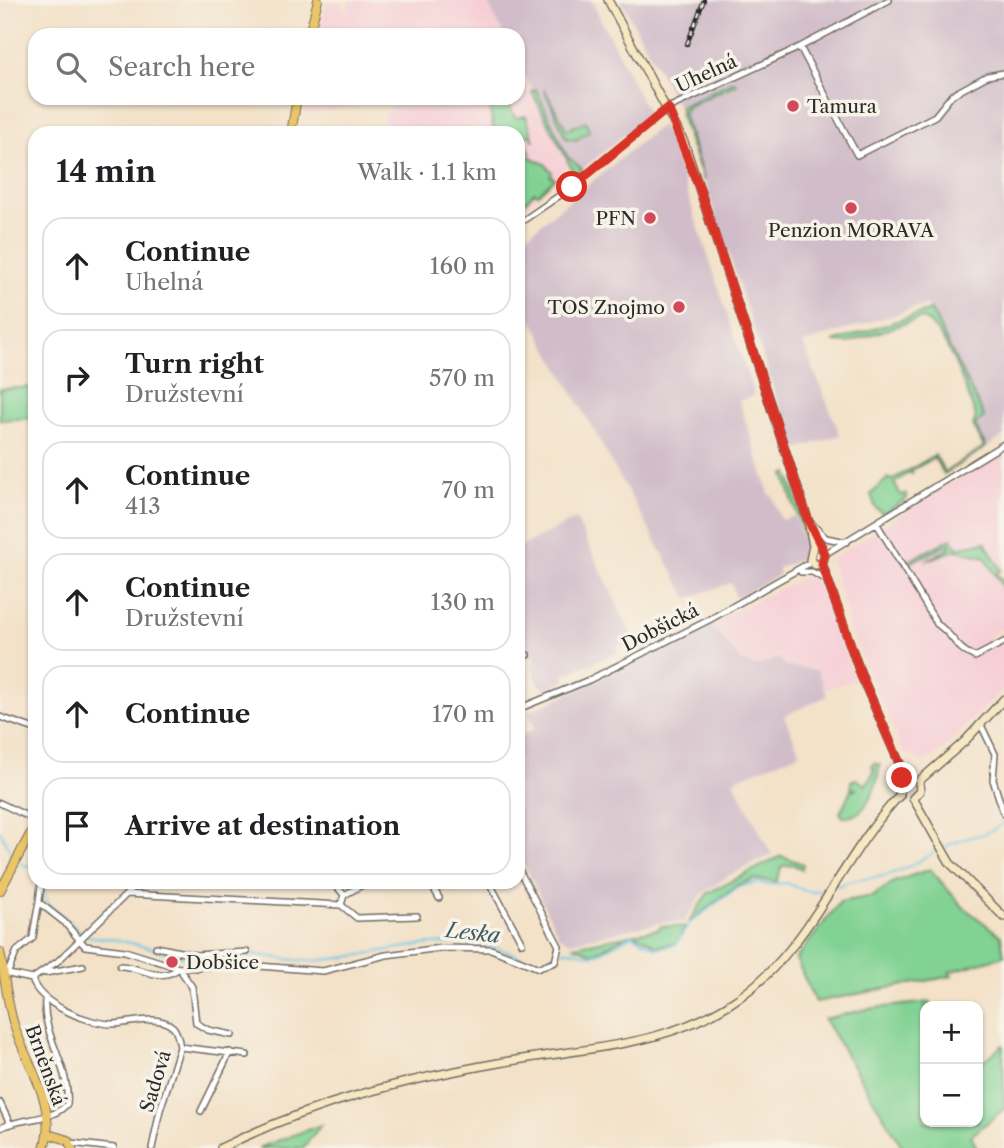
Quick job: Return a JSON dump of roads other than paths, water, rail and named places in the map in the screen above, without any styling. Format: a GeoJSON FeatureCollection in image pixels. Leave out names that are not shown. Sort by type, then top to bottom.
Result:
{"type":"FeatureCollection","features":[{"type":"Feature","properties":{"kind":"main road"},"geometry":{"type":"LineString","coordinates":[[311,28],[318,0]]}},
{"type":"Feature","properties":{"kind":"main road"},"geometry":{"type":"LineString","coordinates":[[608,0],[668,108],[696,178],[808,520],[824,552],[822,564],[856,661],[905,776],[919,781]]}},
{"type":"Feature","properties":{"kind":"main road"},"geometry":{"type":"LineString","coordinates":[[292,126],[296,105]]}},
{"type":"Feature","properties":{"kind":"main road"},"geometry":{"type":"LineString","coordinates":[[808,520],[811,562],[822,564]]}},
{"type":"Feature","properties":{"kind":"main road"},"geometry":{"type":"LineString","coordinates":[[811,552],[824,552]]}},
{"type":"Feature","properties":{"kind":"main road"},"geometry":{"type":"LineString","coordinates":[[919,781],[1004,699]]}},
{"type":"Feature","properties":{"kind":"main road"},"geometry":{"type":"LineString","coordinates":[[900,795],[898,786],[905,776]]}},
{"type":"Feature","properties":{"kind":"main road"},"geometry":{"type":"LineString","coordinates":[[913,799],[920,791],[919,781]]}},
{"type":"Feature","properties":{"kind":"main road"},"geometry":{"type":"LineString","coordinates":[[900,795],[913,799],[950,863],[1004,917]]}},
{"type":"Feature","properties":{"kind":"main road"},"geometry":{"type":"LineString","coordinates":[[222,1148],[332,1101],[400,1082],[506,1061],[656,1038],[680,1030],[739,998],[767,976],[793,947],[871,829],[900,795]]}},
{"type":"Feature","properties":{"kind":"main road"},"geometry":{"type":"LineString","coordinates":[[0,891],[28,836]]}},
{"type":"Feature","properties":{"kind":"main road","name":"Brněnská"},"geometry":{"type":"LineString","coordinates":[[0,953],[12,1018],[48,1115],[48,1134],[44,1148]]}},
{"type":"Feature","properties":{"kind":"main road"},"geometry":{"type":"LineString","coordinates":[[48,1134],[71,1145]]}},
{"type":"Feature","properties":{"kind":"street","name":"Uhelná"},"geometry":{"type":"LineString","coordinates":[[525,219],[569,189],[668,108],[800,47],[889,0]]}},
{"type":"Feature","properties":{"kind":"street"},"geometry":{"type":"LineString","coordinates":[[800,47],[858,155],[935,116],[952,95],[987,76],[1004,73]]}},
{"type":"Feature","properties":{"kind":"street"},"geometry":{"type":"LineString","coordinates":[[824,552],[877,524],[1004,444]]}},
{"type":"Feature","properties":{"kind":"street"},"geometry":{"type":"LineString","coordinates":[[808,520],[826,538],[847,542]]}},
{"type":"Feature","properties":{"kind":"street"},"geometry":{"type":"LineString","coordinates":[[877,524],[937,624],[948,632],[959,649],[975,657],[1003,642],[1004,653]]}},
{"type":"Feature","properties":{"kind":"street","name":"Dobšická"},"geometry":{"type":"LineString","coordinates":[[525,706],[589,680],[798,572],[811,562]]}},
{"type":"Feature","properties":{"kind":"street"},"geometry":{"type":"LineString","coordinates":[[798,572],[812,572],[830,582]]}},
{"type":"Feature","properties":{"kind":"street"},"geometry":{"type":"LineString","coordinates":[[0,717],[28,727]]}},
{"type":"Feature","properties":{"kind":"street"},"geometry":{"type":"LineString","coordinates":[[981,724],[995,754],[993,780],[1004,814]]}},
{"type":"Feature","properties":{"kind":"street"},"geometry":{"type":"LineString","coordinates":[[0,803],[28,818]]}},
{"type":"Feature","properties":{"kind":"street"},"geometry":{"type":"LineString","coordinates":[[156,947],[195,961],[323,971],[386,955],[442,948],[491,949],[540,968],[558,959],[559,947],[525,881]]}},
{"type":"Feature","properties":{"kind":"street"},"geometry":{"type":"LineString","coordinates":[[41,889],[41,904],[35,919],[33,938],[17,951],[4,971],[32,979],[46,1000],[65,1011],[104,1023],[144,1020],[169,1025],[175,1030],[180,1047]]}},
{"type":"Feature","properties":{"kind":"street"},"geometry":{"type":"LineString","coordinates":[[32,979],[58,961],[132,889]]}},
{"type":"Feature","properties":{"kind":"street"},"geometry":{"type":"LineString","coordinates":[[339,889],[344,895]]}},
{"type":"Feature","properties":{"kind":"street"},"geometry":{"type":"LineString","coordinates":[[341,905],[344,895],[355,889]]}},
{"type":"Feature","properties":{"kind":"street"},"geometry":{"type":"LineString","coordinates":[[434,889],[439,898]]}},
{"type":"Feature","properties":{"kind":"street"},"geometry":{"type":"LineString","coordinates":[[493,889],[522,943]]}},
{"type":"Feature","properties":{"kind":"street"},"geometry":{"type":"LineString","coordinates":[[127,894],[341,905],[357,918],[417,916]]}},
{"type":"Feature","properties":{"kind":"street"},"geometry":{"type":"LineString","coordinates":[[41,904],[83,935],[92,948],[125,951],[170,968],[179,968]]}},
{"type":"Feature","properties":{"kind":"street"},"geometry":{"type":"LineString","coordinates":[[120,966],[130,966],[156,975],[172,974],[195,961],[247,951]]}},
{"type":"Feature","properties":{"kind":"street"},"geometry":{"type":"LineString","coordinates":[[38,973],[83,966]]}},
{"type":"Feature","properties":{"kind":"street"},"geometry":{"type":"LineString","coordinates":[[179,968],[192,987],[196,1024],[208,1030],[232,1035]]}},
{"type":"Feature","properties":{"kind":"street"},"geometry":{"type":"LineString","coordinates":[[0,1128],[9,1122],[48,1115],[66,1106],[68,1095],[46,1021],[46,1000]]}},
{"type":"Feature","properties":{"kind":"street","name":"Sadová"},"geometry":{"type":"LineString","coordinates":[[152,1148],[160,1110],[180,1047],[247,1055]]}},
{"type":"Feature","properties":{"kind":"street"},"geometry":{"type":"LineString","coordinates":[[201,1111],[230,1052]]}},
{"type":"Feature","properties":{"kind":"street"},"geometry":{"type":"LineString","coordinates":[[0,1103],[9,1122]]}},
{"type":"Feature","properties":{"kind":"street"},"geometry":{"type":"LineString","coordinates":[[71,1145],[114,1148]]}},
{"type":"Feature","properties":{"kind":"waterway","name":"Leska"},"geometry":{"type":"LineString","coordinates":[[945,847],[989,832],[1004,822]]}},
{"type":"Feature","properties":{"kind":"waterway","name":"Leska"},"geometry":{"type":"LineString","coordinates":[[0,831],[13,857]]}},
{"type":"Feature","properties":{"kind":"waterway","name":"Leska"},"geometry":{"type":"LineString","coordinates":[[838,886],[891,874],[940,849]]}},
{"type":"Feature","properties":{"kind":"waterway","name":"Leska"},"geometry":{"type":"LineString","coordinates":[[20,863],[28,866]]}},
{"type":"Feature","properties":{"kind":"waterway","name":"Leska"},"geometry":{"type":"LineString","coordinates":[[559,952],[572,950],[592,955],[632,935],[656,948],[675,945],[691,922],[738,887],[758,882],[768,885],[786,883],[809,892],[827,890]]}},
{"type":"Feature","properties":{"kind":"waterway","name":"Leska"},"geometry":{"type":"LineString","coordinates":[[44,889],[47,903],[82,933]]}},
{"type":"Feature","properties":{"kind":"waterway","name":"Leska"},"geometry":{"type":"LineString","coordinates":[[87,936],[119,940],[193,959]]}},
{"type":"Feature","properties":{"kind":"waterway","name":"Leska"},"geometry":{"type":"LineString","coordinates":[[247,954],[312,961],[451,943],[477,944],[526,960]]}},
{"type":"Feature","properties":{"kind":"waterway","name":"Leska"},"geometry":{"type":"LineString","coordinates":[[532,962],[543,962],[554,954]]}},
{"type":"Feature","properties":{"kind":"waterway","name":"Leska"},"geometry":{"type":"LineString","coordinates":[[199,959],[238,955]]}},
{"type":"Feature","properties":{"kind":"railway"},"geometry":{"type":"LineString","coordinates":[[687,44],[704,0]]}},
{"type":"Feature","properties":{"kind":"place","name":"Tamura"},"geometry":{"type":"Point","coordinates":[793,106]}},
{"type":"Feature","properties":{"kind":"place","name":"Penzion MORAVA"},"geometry":{"type":"Point","coordinates":[851,208]}},
{"type":"Feature","properties":{"kind":"place","name":"PFN"},"geometry":{"type":"Point","coordinates":[650,218]}},
{"type":"Feature","properties":{"kind":"place","name":"TOS Znojmo"},"geometry":{"type":"Point","coordinates":[679,307]}},
{"type":"Feature","properties":{"kind":"place","name":"Dobšice"},"geometry":{"type":"Point","coordinates":[172,962]}}]}
